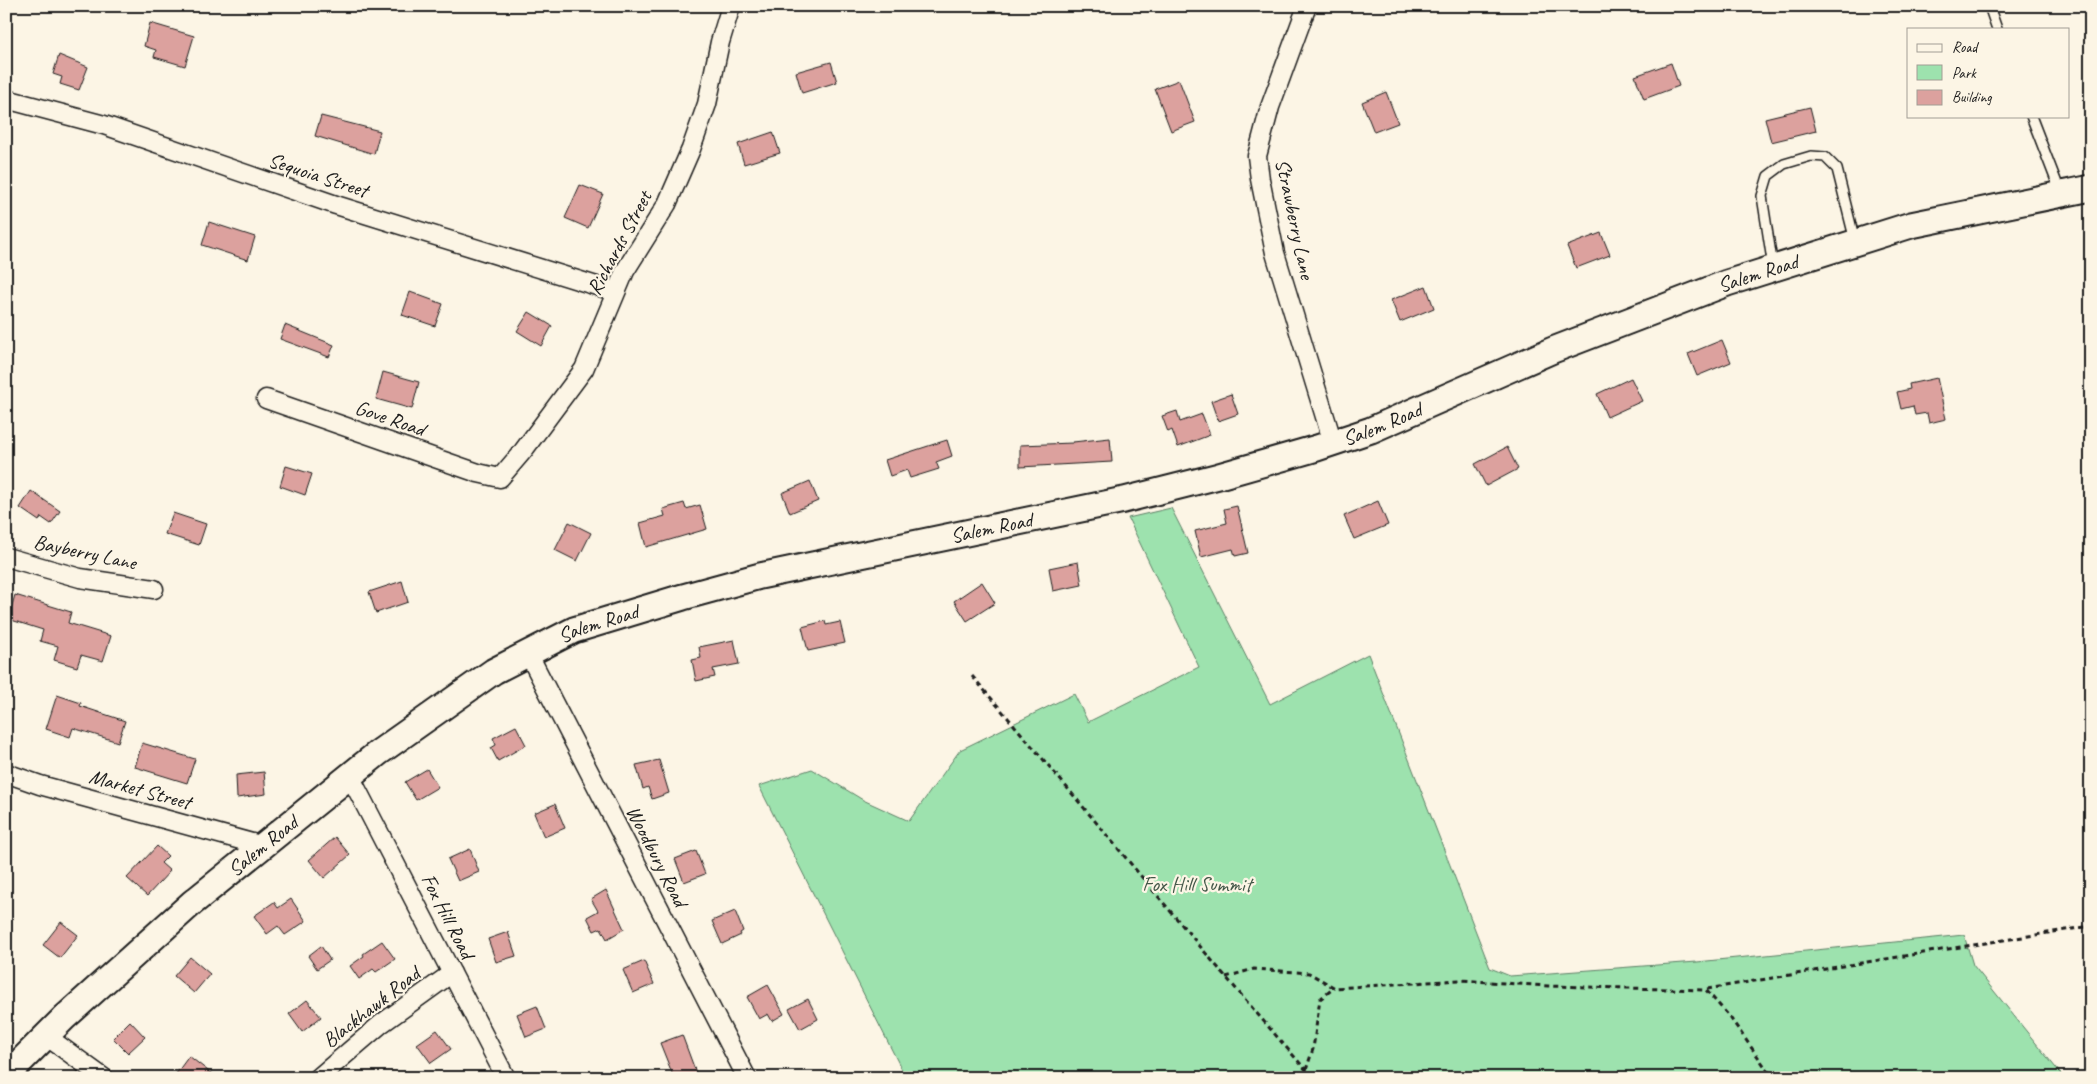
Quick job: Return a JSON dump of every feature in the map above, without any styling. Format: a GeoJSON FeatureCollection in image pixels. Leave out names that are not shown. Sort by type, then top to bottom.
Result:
{"type":"FeatureCollection","features":[{"type":"Feature","properties":{"kind":"main road","name":"Salem Road"},"geometry":{"type":"LineString","coordinates":[[6,1076],[46,1036],[192,903],[378,753],[494,671],[574,630],[760,576],[1124,500],[1219,476],[1334,443],[1371,430],[1562,346],[1709,290],[1773,268],[1916,224],[2091,188]]}},
{"type":"Feature","properties":{"kind":"street","name":"Richards Street"},"geometry":{"type":"LineString","coordinates":[[500,478],[523,451],[584,369],[625,271],[666,204],[691,149],[707,104],[720,42],[731,6]]}},
{"type":"Feature","properties":{"kind":"street","name":"Strawberry Lane"},"geometry":{"type":"LineString","coordinates":[[1307,6],[1270,107],[1258,156],[1260,179],[1275,253],[1334,443]]}},
{"type":"Feature","properties":{"kind":"street","name":"Sequoia Street"},"geometry":{"type":"LineString","coordinates":[[6,99],[104,125],[168,149],[336,205],[616,292]]}},
{"type":"Feature","properties":{"kind":"street","name":"Gove Road"},"geometry":{"type":"LineString","coordinates":[[266,399],[478,473],[500,478]]}},
{"type":"Feature","properties":{"kind":"street","name":"Bayberry Lane"},"geometry":{"type":"LineString","coordinates":[[6,557],[80,578],[154,589]]}},
{"type":"Feature","properties":{"kind":"street","name":"Woodbury Road"},"geometry":{"type":"LineString","coordinates":[[528,653],[747,1078]]}},
{"type":"Feature","properties":{"kind":"street","name":"Market Street"},"geometry":{"type":"LineString","coordinates":[[6,774],[263,846]]}},
{"type":"Feature","properties":{"kind":"street","name":"Fox Hill Road"},"geometry":{"type":"LineString","coordinates":[[350,776],[506,1078]]}},
{"type":"Feature","properties":{"kind":"street","name":"Blackhawk Road"},"geometry":{"type":"LineString","coordinates":[[318,1078],[381,1024],[452,973]]}},
{"type":"Feature","properties":{"kind":"street"},"geometry":{"type":"LineString","coordinates":[[46,1036],[104,1078]]}},
{"type":"Feature","properties":{"kind":"lane"},"geometry":{"type":"LineString","coordinates":[[1989,6],[1997,28]]}},
{"type":"Feature","properties":{"kind":"lane"},"geometry":{"type":"LineString","coordinates":[[2032,118],[2061,194]]}},
{"type":"Feature","properties":{"kind":"lane"},"geometry":{"type":"LineString","coordinates":[[1773,268],[1762,196],[1768,176],[1784,164],[1811,156],[1825,157],[1837,169],[1855,242]]}},
{"type":"Feature","properties":{"kind":"path"},"geometry":{"type":"LineString","coordinates":[[972,676],[1313,1078]]}},
{"type":"Feature","properties":{"kind":"path"},"geometry":{"type":"LineString","coordinates":[[1306,1070],[1317,1025],[1320,998],[1335,988],[1460,980],[1548,986],[1706,990],[2091,926]]}},
{"type":"Feature","properties":{"kind":"path"},"geometry":{"type":"LineString","coordinates":[[1226,977],[1254,969],[1309,973],[1335,988]]}},
{"type":"Feature","properties":{"kind":"path"},"geometry":{"type":"LineString","coordinates":[[1706,990],[1729,1016],[1773,1078]]}},
{"type":"Feature","properties":{"kind":"green space","name":"Fox Hill Summit"},"geometry":{"type":"Polygon","coordinates":[[[1171,508],[1270,704],[1368,654],[1490,968],[1510,976],[1697,962],[1964,935],[1973,965],[2064,1078],[906,1078],[759,786],[812,769],[863,800],[909,821],[960,750],[1074,694],[1088,722],[1199,667],[1128,518],[1171,508]]]}},
{"type":"Feature","properties":{"kind":"building"},"geometry":{"type":"Polygon","coordinates":[[[150,23],[194,36],[185,66],[154,57],[156,50],[144,46],[150,23]]]}},
{"type":"Feature","properties":{"kind":"building"},"geometry":{"type":"Polygon","coordinates":[[[59,55],[88,67],[79,90],[60,84],[62,77],[53,74],[59,55]]]}},
{"type":"Feature","properties":{"kind":"building"},"geometry":{"type":"Polygon","coordinates":[[[831,62],[837,82],[802,93],[796,72],[831,62]]]}},
{"type":"Feature","properties":{"kind":"building"},"geometry":{"type":"Polygon","coordinates":[[[1671,63],[1679,86],[1644,99],[1635,76],[1671,63]]]}},
{"type":"Feature","properties":{"kind":"building"},"geometry":{"type":"Polygon","coordinates":[[[1179,80],[1195,122],[1171,131],[1155,89],[1179,80]]]}},
{"type":"Feature","properties":{"kind":"building"},"geometry":{"type":"Polygon","coordinates":[[[1386,92],[1398,123],[1374,132],[1362,102],[1386,92]]]}},
{"type":"Feature","properties":{"kind":"building"},"geometry":{"type":"Polygon","coordinates":[[[1810,107],[1816,131],[1771,142],[1765,118],[1810,107]]]}},
{"type":"Feature","properties":{"kind":"building"},"geometry":{"type":"Polygon","coordinates":[[[321,116],[380,131],[374,154],[315,136],[321,116]]]}},
{"type":"Feature","properties":{"kind":"building"},"geometry":{"type":"Polygon","coordinates":[[[773,132],[780,153],[744,164],[738,144],[773,132]]]}},
{"type":"Feature","properties":{"kind":"building"},"geometry":{"type":"Polygon","coordinates":[[[580,185],[603,194],[588,228],[565,218],[580,185]]]}},
{"type":"Feature","properties":{"kind":"building"},"geometry":{"type":"Polygon","coordinates":[[[209,222],[255,237],[248,260],[202,245],[209,222]]]}},
{"type":"Feature","properties":{"kind":"building"},"geometry":{"type":"Polygon","coordinates":[[[1601,233],[1610,255],[1576,268],[1567,246],[1601,233]]]}},
{"type":"Feature","properties":{"kind":"building"},"geometry":{"type":"Polygon","coordinates":[[[1426,286],[1434,308],[1400,322],[1391,300],[1426,286]]]}},
{"type":"Feature","properties":{"kind":"building"},"geometry":{"type":"Polygon","coordinates":[[[410,292],[443,304],[435,326],[402,315],[410,292]]]}},
{"type":"Feature","properties":{"kind":"building"},"geometry":{"type":"Polygon","coordinates":[[[529,312],[552,326],[541,346],[517,331],[529,312]]]}},
{"type":"Feature","properties":{"kind":"building"},"geometry":{"type":"Polygon","coordinates":[[[285,325],[334,345],[329,357],[280,339],[285,325]]]}},
{"type":"Feature","properties":{"kind":"building"},"geometry":{"type":"Polygon","coordinates":[[[1722,340],[1731,362],[1697,376],[1688,354],[1722,340]]]}},
{"type":"Feature","properties":{"kind":"building"},"geometry":{"type":"Polygon","coordinates":[[[383,372],[419,382],[412,409],[376,399],[383,372]]]}},
{"type":"Feature","properties":{"kind":"building"},"geometry":{"type":"Polygon","coordinates":[[[1631,378],[1642,401],[1607,417],[1597,394],[1631,378]]]}},
{"type":"Feature","properties":{"kind":"building"},"geometry":{"type":"Polygon","coordinates":[[[1937,378],[1946,419],[1929,423],[1927,413],[1915,415],[1913,406],[1901,409],[1897,392],[1910,389],[1909,384],[1937,378]]]}},
{"type":"Feature","properties":{"kind":"building"},"geometry":{"type":"Polygon","coordinates":[[[1231,394],[1238,414],[1218,421],[1211,401],[1231,394]]]}},
{"type":"Feature","properties":{"kind":"building"},"geometry":{"type":"Polygon","coordinates":[[[1177,411],[1180,422],[1202,414],[1210,435],[1178,447],[1172,430],[1168,432],[1162,416],[1177,411]]]}},
{"type":"Feature","properties":{"kind":"building"},"geometry":{"type":"Polygon","coordinates":[[[1110,438],[1112,462],[1020,467],[1020,445],[1073,443],[1110,438]]]}},
{"type":"Feature","properties":{"kind":"building"},"geometry":{"type":"Polygon","coordinates":[[[947,440],[952,456],[936,462],[939,469],[910,478],[907,470],[890,476],[885,460],[947,440]]]}},
{"type":"Feature","properties":{"kind":"building"},"geometry":{"type":"Polygon","coordinates":[[[1507,447],[1518,469],[1486,486],[1475,464],[1507,447]]]}},
{"type":"Feature","properties":{"kind":"building"},"geometry":{"type":"Polygon","coordinates":[[[286,466],[312,474],[305,495],[280,486],[286,466]]]}},
{"type":"Feature","properties":{"kind":"building"},"geometry":{"type":"Polygon","coordinates":[[[810,481],[818,501],[790,513],[782,493],[810,481]]]}},
{"type":"Feature","properties":{"kind":"building"},"geometry":{"type":"Polygon","coordinates":[[[31,491],[60,511],[51,524],[41,517],[39,521],[20,508],[31,491]]]}},
{"type":"Feature","properties":{"kind":"building"},"geometry":{"type":"Polygon","coordinates":[[[1378,501],[1388,525],[1354,539],[1344,516],[1378,501]]]}},
{"type":"Feature","properties":{"kind":"building"},"geometry":{"type":"Polygon","coordinates":[[[684,503],[686,509],[700,505],[707,529],[646,547],[640,523],[665,516],[663,509],[684,503]]]}},
{"type":"Feature","properties":{"kind":"building"},"geometry":{"type":"Polygon","coordinates":[[[1237,506],[1248,553],[1235,556],[1233,549],[1201,557],[1195,531],[1227,523],[1224,509],[1237,506]]]}},
{"type":"Feature","properties":{"kind":"building"},"geometry":{"type":"Polygon","coordinates":[[[173,513],[206,524],[199,545],[165,534],[173,513]]]}},
{"type":"Feature","properties":{"kind":"building"},"geometry":{"type":"Polygon","coordinates":[[[569,522],[591,533],[577,561],[555,550],[569,522]]]}},
{"type":"Feature","properties":{"kind":"building"},"geometry":{"type":"Polygon","coordinates":[[[1078,562],[1082,585],[1053,591],[1049,568],[1078,562]]]}},
{"type":"Feature","properties":{"kind":"building"},"geometry":{"type":"Polygon","coordinates":[[[402,581],[408,602],[376,613],[369,592],[402,581]]]}},
{"type":"Feature","properties":{"kind":"building"},"geometry":{"type":"Polygon","coordinates":[[[982,582],[995,603],[967,621],[954,601],[982,582]]]}},
{"type":"Feature","properties":{"kind":"building"},"geometry":{"type":"Polygon","coordinates":[[[15,595],[71,612],[68,623],[111,636],[103,661],[81,655],[77,667],[54,660],[58,646],[40,641],[43,630],[8,619],[15,595]]]}},
{"type":"Feature","properties":{"kind":"building"},"geometry":{"type":"Polygon","coordinates":[[[825,621],[826,625],[840,622],[845,643],[808,651],[802,627],[825,621]]]}},
{"type":"Feature","properties":{"kind":"building"},"geometry":{"type":"Polygon","coordinates":[[[734,640],[739,664],[713,669],[715,677],[696,681],[692,660],[701,658],[699,647],[734,640]]]}},
{"type":"Feature","properties":{"kind":"building"},"geometry":{"type":"Polygon","coordinates":[[[57,695],[81,703],[80,706],[125,721],[118,742],[73,728],[70,737],[46,729],[57,695]]]}},
{"type":"Feature","properties":{"kind":"building"},"geometry":{"type":"Polygon","coordinates":[[[516,726],[526,745],[498,761],[491,748],[496,745],[493,738],[516,726]]]}},
{"type":"Feature","properties":{"kind":"building"},"geometry":{"type":"Polygon","coordinates":[[[142,743],[195,759],[187,783],[135,767],[142,743]]]}},
{"type":"Feature","properties":{"kind":"building"},"geometry":{"type":"Polygon","coordinates":[[[659,760],[669,793],[652,799],[648,787],[643,789],[636,765],[659,760]]]}},
{"type":"Feature","properties":{"kind":"building"},"geometry":{"type":"Polygon","coordinates":[[[427,769],[438,787],[416,800],[405,782],[427,769]]]}},
{"type":"Feature","properties":{"kind":"building"},"geometry":{"type":"Polygon","coordinates":[[[264,772],[266,794],[237,798],[236,775],[264,772]]]}},
{"type":"Feature","properties":{"kind":"building"},"geometry":{"type":"Polygon","coordinates":[[[555,804],[565,828],[544,837],[534,813],[555,804]]]}},
{"type":"Feature","properties":{"kind":"building"},"geometry":{"type":"Polygon","coordinates":[[[335,837],[350,855],[324,878],[309,860],[335,837]]]}},
{"type":"Feature","properties":{"kind":"building"},"geometry":{"type":"Polygon","coordinates":[[[157,846],[168,856],[161,863],[170,871],[147,896],[127,878],[157,846]]]}},
{"type":"Feature","properties":{"kind":"building"},"geometry":{"type":"Polygon","coordinates":[[[470,849],[479,872],[458,881],[448,859],[470,849]]]}},
{"type":"Feature","properties":{"kind":"building"},"geometry":{"type":"Polygon","coordinates":[[[696,851],[705,874],[684,882],[675,859],[696,851]]]}},
{"type":"Feature","properties":{"kind":"building"},"geometry":{"type":"Polygon","coordinates":[[[606,890],[624,929],[607,939],[601,928],[594,931],[587,917],[598,911],[591,899],[606,890]]]}},
{"type":"Feature","properties":{"kind":"building"},"geometry":{"type":"Polygon","coordinates":[[[291,899],[306,921],[285,935],[278,926],[267,934],[254,916],[274,902],[278,908],[291,899]]]}},
{"type":"Feature","properties":{"kind":"building"},"geometry":{"type":"Polygon","coordinates":[[[735,911],[743,931],[740,933],[741,935],[722,944],[712,921],[735,911]]]}},
{"type":"Feature","properties":{"kind":"building"},"geometry":{"type":"Polygon","coordinates":[[[61,922],[78,935],[60,958],[43,945],[61,922]]]}},
{"type":"Feature","properties":{"kind":"building"},"geometry":{"type":"Polygon","coordinates":[[[508,932],[516,956],[496,962],[488,939],[508,932]]]}},
{"type":"Feature","properties":{"kind":"building"},"geometry":{"type":"Polygon","coordinates":[[[382,941],[395,959],[376,972],[373,969],[359,979],[350,966],[382,941]]]}},
{"type":"Feature","properties":{"kind":"building"},"geometry":{"type":"Polygon","coordinates":[[[321,946],[330,960],[317,969],[308,956],[321,946]]]}},
{"type":"Feature","properties":{"kind":"building"},"geometry":{"type":"Polygon","coordinates":[[[190,957],[210,974],[194,993],[174,976],[190,957]]]}},
{"type":"Feature","properties":{"kind":"building"},"geometry":{"type":"Polygon","coordinates":[[[644,961],[654,984],[633,993],[623,970],[644,961]]]}},
{"type":"Feature","properties":{"kind":"building"},"geometry":{"type":"Polygon","coordinates":[[[768,985],[784,1014],[772,1021],[768,1014],[759,1019],[747,997],[768,985]]]}},
{"type":"Feature","properties":{"kind":"building"},"geometry":{"type":"Polygon","coordinates":[[[808,999],[818,1019],[800,1029],[789,1009],[808,999]]]}},
{"type":"Feature","properties":{"kind":"building"},"geometry":{"type":"Polygon","coordinates":[[[307,1000],[321,1017],[302,1032],[289,1014],[307,1000]]]}},
{"type":"Feature","properties":{"kind":"building"},"geometry":{"type":"Polygon","coordinates":[[[537,1006],[546,1029],[526,1037],[517,1014],[537,1006]]]}},
{"type":"Feature","properties":{"kind":"building"},"geometry":{"type":"Polygon","coordinates":[[[130,1021],[145,1037],[128,1053],[113,1038],[130,1021]]]}},
{"type":"Feature","properties":{"kind":"building"},"geometry":{"type":"Polygon","coordinates":[[[437,1030],[451,1049],[431,1063],[417,1044],[437,1030]]]}},
{"type":"Feature","properties":{"kind":"building"},"geometry":{"type":"Polygon","coordinates":[[[682,1035],[698,1078],[674,1078],[660,1043],[682,1035]]]}},
{"type":"Feature","properties":{"kind":"building"},"geometry":{"type":"Polygon","coordinates":[[[189,1056],[217,1078],[173,1078],[189,1056]]]}}]}
